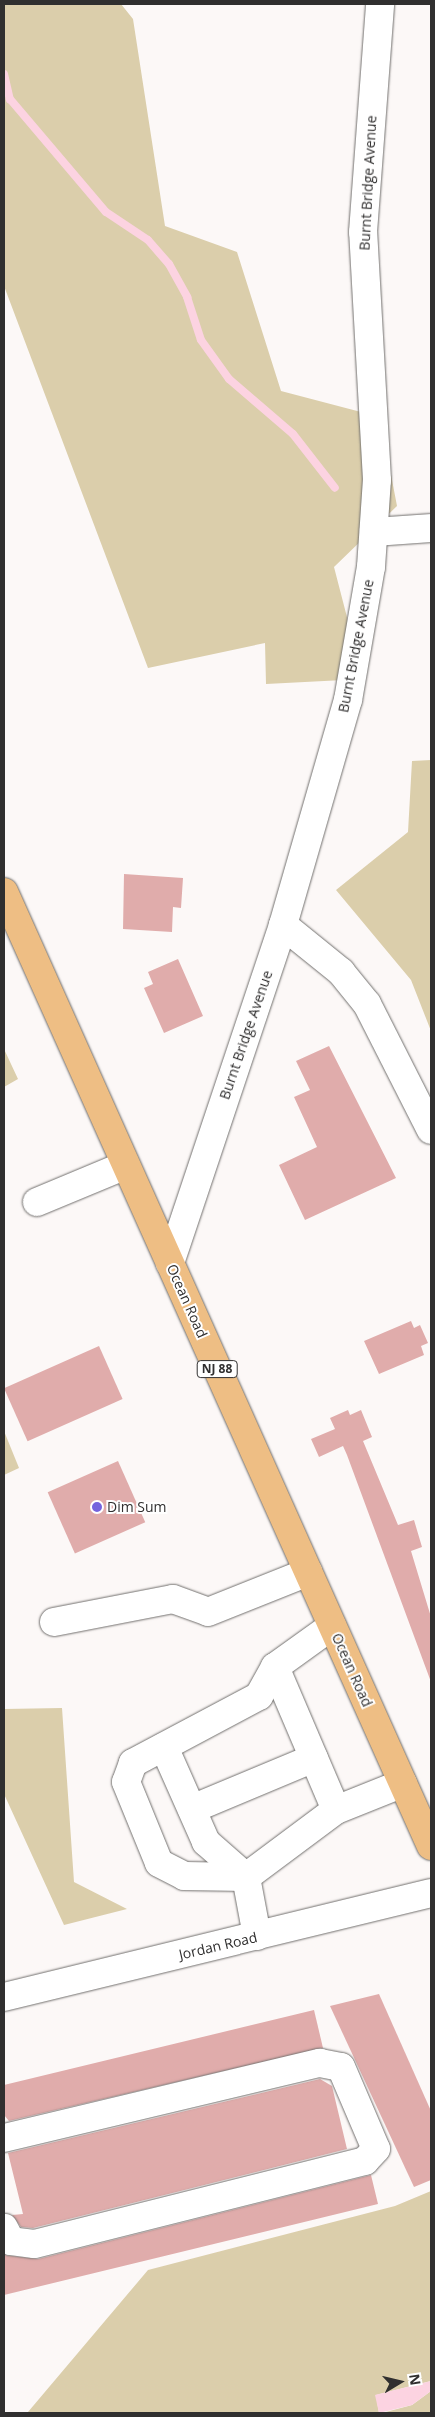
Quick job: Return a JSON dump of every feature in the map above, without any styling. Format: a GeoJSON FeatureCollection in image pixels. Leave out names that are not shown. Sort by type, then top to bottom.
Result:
{"type":"FeatureCollection","features":[{"type":"Feature","properties":{"kind":"main road","name":"Ocean Road"},"geometry":{"type":"LineString","coordinates":[[4,892],[431,1846]]}},
{"type":"Feature","properties":{"kind":"street","name":"Burnt Bridge Avenue"},"geometry":{"type":"LineString","coordinates":[[170,1263],[283,925],[348,700],[374,532],[377,480],[363,232],[380,4]]}},
{"type":"Feature","properties":{"kind":"street"},"geometry":{"type":"LineString","coordinates":[[374,532],[431,528]]}},
{"type":"Feature","properties":{"kind":"street"},"geometry":{"type":"LineString","coordinates":[[283,925],[341,972],[367,1004],[431,1130]]}},
{"type":"Feature","properties":{"kind":"street"},"geometry":{"type":"LineString","coordinates":[[38,1202],[126,1165]]}},
{"type":"Feature","properties":{"kind":"street"},"geometry":{"type":"LineString","coordinates":[[54,1622],[165,1599],[208,1612],[308,1572]]}},
{"type":"Feature","properties":{"kind":"street"},"geometry":{"type":"LineString","coordinates":[[332,1626],[275,1667],[259,1696],[133,1763],[126,1782],[159,1863],[184,1876],[246,1877],[336,1810],[403,1783]]}},
{"type":"Feature","properties":{"kind":"street"},"geometry":{"type":"LineString","coordinates":[[275,1667],[336,1810]]}},
{"type":"Feature","properties":{"kind":"street"},"geometry":{"type":"LineString","coordinates":[[164,1747],[206,1842],[246,1877],[258,1936]]}},
{"type":"Feature","properties":{"kind":"street"},"geometry":{"type":"LineString","coordinates":[[192,1809],[314,1758]]}},
{"type":"Feature","properties":{"kind":"street","name":"Jordan Road"},"geometry":{"type":"LineString","coordinates":[[4,1997],[431,1893]]}},
{"type":"Feature","properties":{"kind":"street"},"geometry":{"type":"LineString","coordinates":[[4,2138],[320,2063],[341,2067],[376,2149],[365,2161],[34,2244],[11,2241],[4,2228]]}},
{"type":"Feature","properties":{"kind":"shaded area"},"geometry":{"type":"Polygon","coordinates":[[[4,4],[121,4],[133,19],[165,226],[237,252],[281,391],[380,417],[397,506],[334,567],[363,679],[266,684],[265,643],[148,668],[4,286],[4,4]]]}},
{"type":"Feature","properties":{"kind":"shaded area"},"geometry":{"type":"Polygon","coordinates":[[[431,760],[431,1031],[411,980],[336,890],[408,832],[412,761],[431,760]]]}},
{"type":"Feature","properties":{"kind":"shaded area"},"geometry":{"type":"Polygon","coordinates":[[[4,1049],[18,1079],[4,1087],[4,1049]]]}},
{"type":"Feature","properties":{"kind":"shaded area"},"geometry":{"type":"Polygon","coordinates":[[[4,1431],[19,1468],[4,1475],[4,1431]]]}},
{"type":"Feature","properties":{"kind":"shaded area"},"geometry":{"type":"Polygon","coordinates":[[[62,1708],[74,1882],[127,1909],[64,1925],[4,1794],[4,1709],[62,1708]]]}},
{"type":"Feature","properties":{"kind":"shaded area"},"geometry":{"type":"Polygon","coordinates":[[[431,2191],[431,2381],[376,2395],[379,2413],[21,2413],[28,2412],[148,2270],[395,2206],[431,2191]]]}},
{"type":"Feature","properties":{"kind":"shaded area"},"geometry":{"type":"Polygon","coordinates":[[[431,2381],[431,2391],[412,2405],[379,2413],[375,2395],[431,2381]]]}},
{"type":"Feature","properties":{"kind":"shaded area"},"geometry":{"type":"Polygon","coordinates":[[[431,2391],[431,2413],[382,2413],[412,2405],[431,2391]]]}},
{"type":"Feature","properties":{"kind":"building"},"geometry":{"type":"Polygon","coordinates":[[[124,874],[183,878],[181,908],[173,907],[172,932],[123,929],[124,874]]]}},
{"type":"Feature","properties":{"kind":"building"},"geometry":{"type":"Polygon","coordinates":[[[178,959],[203,1016],[164,1033],[144,988],[153,984],[148,972],[178,959]]]}},
{"type":"Feature","properties":{"kind":"building"},"geometry":{"type":"Polygon","coordinates":[[[329,1046],[396,1178],[305,1220],[279,1165],[317,1147],[294,1097],[310,1090],[296,1061],[329,1046]]]}},
{"type":"Feature","properties":{"kind":"building"},"geometry":{"type":"Polygon","coordinates":[[[411,1321],[414,1328],[420,1325],[428,1343],[421,1346],[424,1355],[379,1374],[364,1341],[411,1321]]]}},
{"type":"Feature","properties":{"kind":"building"},"geometry":{"type":"Polygon","coordinates":[[[99,1346],[123,1399],[28,1441],[4,1388],[99,1346]]]}},
{"type":"Feature","properties":{"kind":"building"},"geometry":{"type":"Polygon","coordinates":[[[348,1410],[350,1415],[361,1410],[372,1437],[363,1441],[398,1525],[414,1520],[422,1547],[411,1551],[431,1617],[431,1682],[343,1446],[319,1457],[311,1439],[335,1429],[330,1418],[348,1410]]]}},
{"type":"Feature","properties":{"kind":"building","name":"Dim Sum"},"geometry":{"type":"Polygon","coordinates":[[[118,1461],[145,1522],[75,1554],[48,1492],[118,1461]]]}},
{"type":"Feature","properties":{"kind":"building"},"geometry":{"type":"Polygon","coordinates":[[[379,1994],[431,2111],[431,2180],[414,2187],[330,2006],[379,1994]]]}},
{"type":"Feature","properties":{"kind":"building"},"geometry":{"type":"Polygon","coordinates":[[[314,2010],[323,2048],[9,2121],[4,2115],[4,2085],[314,2010]]]}},
{"type":"Feature","properties":{"kind":"building"},"geometry":{"type":"Polygon","coordinates":[[[320,2079],[332,2086],[347,2149],[33,2228],[21,2227],[12,2215],[23,2214],[8,2153],[320,2079]]]}},
{"type":"Feature","properties":{"kind":"building"},"geometry":{"type":"Polygon","coordinates":[[[371,2175],[378,2204],[4,2295],[4,2255],[38,2259],[371,2175]]]}},
{"type":"Feature","properties":{"kind":"waterway"},"geometry":{"type":"LineString","coordinates":[[4,74],[10,99],[106,212],[148,240],[169,264],[187,297],[201,340],[229,379],[293,434],[335,488]]}},
{"type":"Feature","properties":{"kind":"place","name":"Dim Sum"},"geometry":{"type":"Point","coordinates":[97,1507]}}]}
